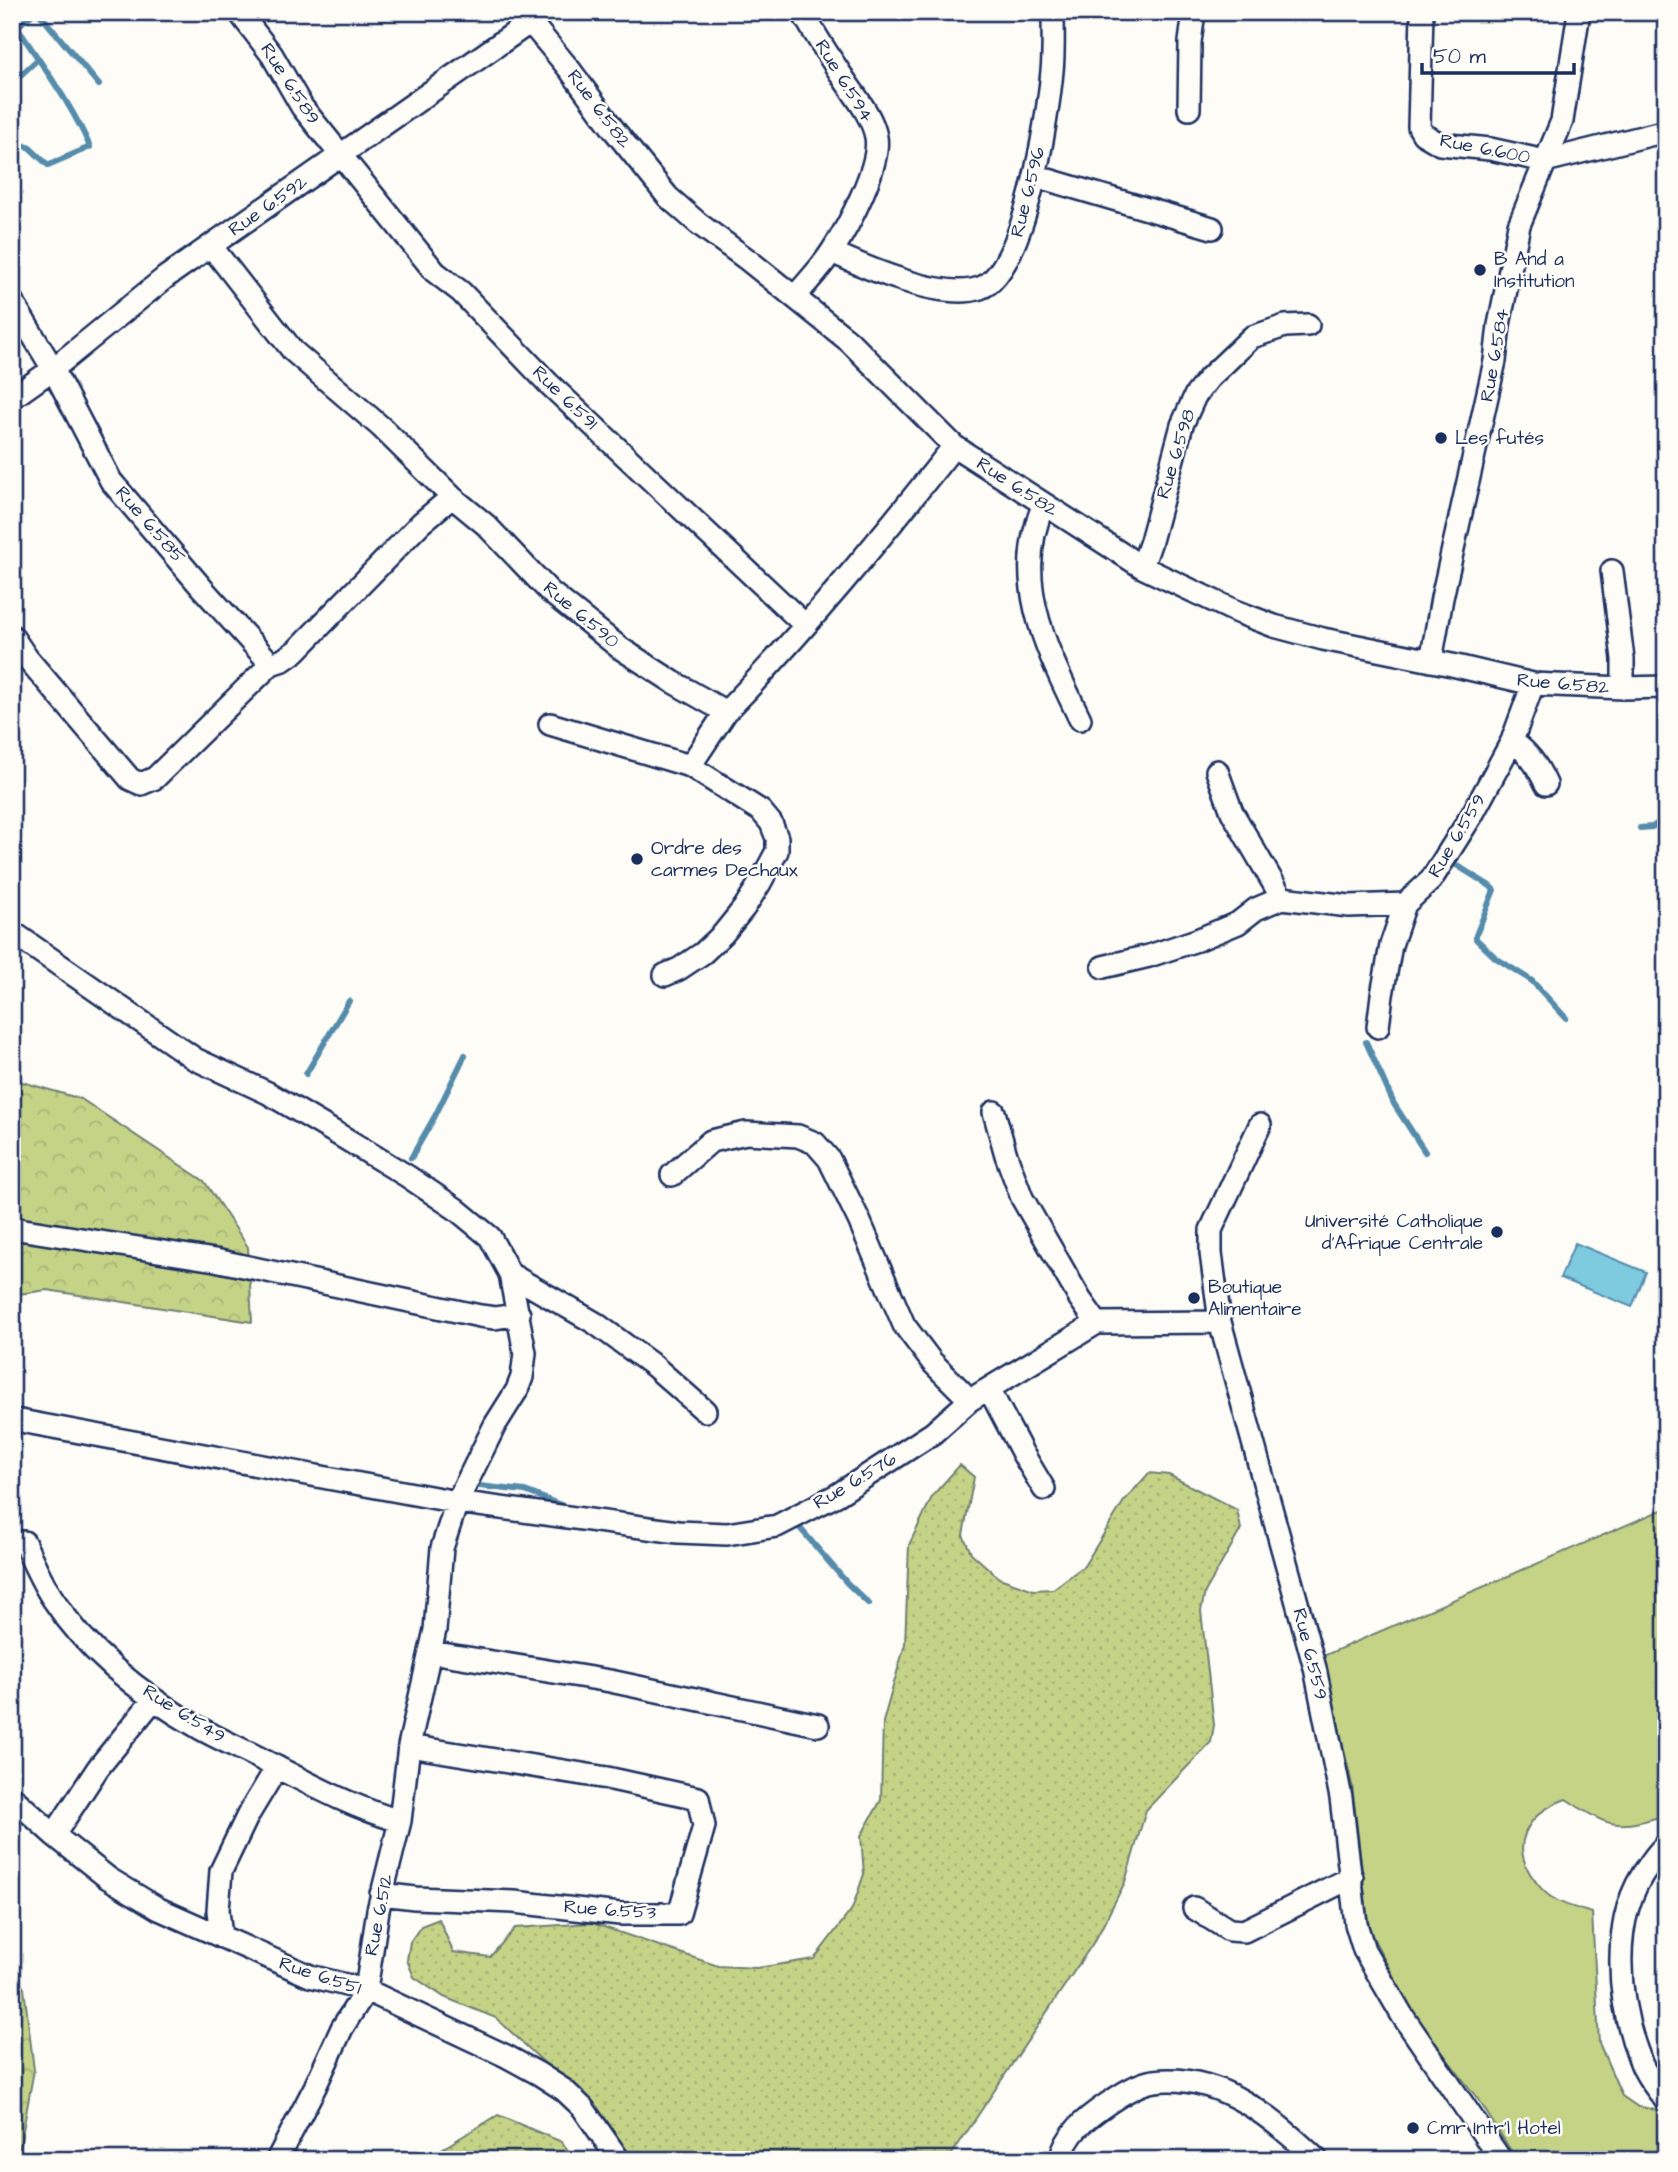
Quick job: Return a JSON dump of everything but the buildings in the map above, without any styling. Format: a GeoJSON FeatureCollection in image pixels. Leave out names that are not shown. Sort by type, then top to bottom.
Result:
{"type":"FeatureCollection","features":[{"type":"Feature","properties":{"kind":"street","name":"Rue 6.589"},"geometry":{"type":"LineString","coordinates":[[239,12],[272,55],[302,107],[340,157]]}},
{"type":"Feature","properties":{"kind":"street","name":"Rue 6.594"},"geometry":{"type":"LineString","coordinates":[[795,297],[832,252],[847,226],[864,190],[874,159],[876,138],[870,119],[802,12]]}},
{"type":"Feature","properties":{"kind":"street","name":"Rue 6.596"},"geometry":{"type":"LineString","coordinates":[[832,252],[857,264],[915,283],[955,292],[982,288],[1000,271],[1016,241],[1035,176],[1052,73],[1053,12]]}},
{"type":"Feature","properties":{"kind":"street"},"geometry":{"type":"LineString","coordinates":[[1189,109],[1190,42],[1194,12]]}},
{"type":"Feature","properties":{"kind":"street","name":"Rue 6.600"},"geometry":{"type":"LineString","coordinates":[[1422,12],[1419,127],[1423,134],[1440,144],[1490,149],[1545,160]]}},
{"type":"Feature","properties":{"kind":"street","name":"Rue 6.584"},"geometry":{"type":"LineString","coordinates":[[1431,661],[1442,598],[1495,361],[1499,325],[1519,225],[1562,121],[1579,12]]}},
{"type":"Feature","properties":{"kind":"street","name":"Rue 6.592"},"geometry":{"type":"LineString","coordinates":[[12,398],[54,369],[166,277],[340,157],[525,18]]}},
{"type":"Feature","properties":{"kind":"street","name":"Rue 6.582"},"geometry":{"type":"LineString","coordinates":[[525,18],[570,70],[668,197],[849,341],[954,446],[1142,567],[1235,611],[1274,626],[1323,639],[1532,684],[1666,687]]}},
{"type":"Feature","properties":{"kind":"street"},"geometry":{"type":"LineString","coordinates":[[1545,160],[1666,131]]}},
{"type":"Feature","properties":{"kind":"street","name":"Rue 6.591"},"geometry":{"type":"LineString","coordinates":[[340,157],[435,272],[461,292],[548,383],[804,625]]}},
{"type":"Feature","properties":{"kind":"street"},"geometry":{"type":"LineString","coordinates":[[1035,176],[1212,228]]}},
{"type":"Feature","properties":{"kind":"street","name":"Rue 6.590"},"geometry":{"type":"LineString","coordinates":[[211,246],[293,351],[381,427],[452,497],[486,525],[550,592],[594,629],[649,667],[726,712]]}},
{"type":"Feature","properties":{"kind":"street","name":"Rue 6.585"},"geometry":{"type":"LineString","coordinates":[[12,301],[54,369],[111,481],[271,664]]}},
{"type":"Feature","properties":{"kind":"street","name":"Rue 6.598"},"geometry":{"type":"LineString","coordinates":[[1142,567],[1182,425],[1195,396],[1209,378],[1252,337],[1285,326],[1308,325]]}},
{"type":"Feature","properties":{"kind":"street"},"geometry":{"type":"LineString","coordinates":[[690,766],[726,712],[772,664],[883,536],[954,446]]}},
{"type":"Feature","properties":{"kind":"street"},"geometry":{"type":"LineString","coordinates":[[12,636],[27,658],[130,779],[141,784],[155,778],[271,664],[296,651],[421,523],[452,497]]}},
{"type":"Feature","properties":{"kind":"street"},"geometry":{"type":"LineString","coordinates":[[1044,503],[1037,519],[1030,554],[1031,592],[1050,656],[1080,719]]}},
{"type":"Feature","properties":{"kind":"street"},"geometry":{"type":"LineString","coordinates":[[1612,571],[1623,659],[1623,688]]}},
{"type":"Feature","properties":{"kind":"street","name":"Rue 6.559"},"geometry":{"type":"LineString","coordinates":[[1378,1027],[1391,945],[1405,904],[1432,880],[1472,815],[1512,741],[1532,684]]}},
{"type":"Feature","properties":{"kind":"street"},"geometry":{"type":"LineString","coordinates":[[550,724],[690,766],[761,811],[778,838],[776,851],[750,900],[723,934],[703,953],[665,975]]}},
{"type":"Feature","properties":{"kind":"street"},"geometry":{"type":"LineString","coordinates":[[1512,741],[1538,765],[1546,784]]}},
{"type":"Feature","properties":{"kind":"street"},"geometry":{"type":"LineString","coordinates":[[1217,771],[1232,812],[1282,898]]}},
{"type":"Feature","properties":{"kind":"street"},"geometry":{"type":"LineString","coordinates":[[1103,967],[1149,956],[1197,940],[1238,923],[1256,909],[1282,898],[1349,906],[1405,904]]}},
{"type":"Feature","properties":{"kind":"street"},"geometry":{"type":"LineString","coordinates":[[12,932],[195,1059],[268,1093],[407,1176],[456,1209],[490,1237],[510,1274],[519,1314],[495,1318],[480,1316],[215,1261],[12,1228]]}},
{"type":"Feature","properties":{"kind":"street"},"geometry":{"type":"LineString","coordinates":[[994,1112],[1022,1198],[1080,1300],[1097,1323],[1220,1322]]}},
{"type":"Feature","properties":{"kind":"street","name":"Rue 6.559"},"geometry":{"type":"LineString","coordinates":[[1260,1125],[1211,1230],[1211,1253],[1220,1322],[1315,1668],[1341,1798],[1356,1924],[1364,1950],[1402,2015],[1501,2160]]}},
{"type":"Feature","properties":{"kind":"street"},"geometry":{"type":"LineString","coordinates":[[672,1175],[711,1140],[757,1133],[798,1136],[816,1143],[829,1159],[859,1220],[904,1325],[932,1362],[970,1400]]}},
{"type":"Feature","properties":{"kind":"street"},"geometry":{"type":"LineString","coordinates":[[510,1274],[595,1323],[654,1366],[705,1411]]}},
{"type":"Feature","properties":{"kind":"street","name":"Rue 6.512"},"geometry":{"type":"LineString","coordinates":[[277,2160],[342,2028],[366,1990],[382,1894],[400,1821],[409,1745],[435,1630],[442,1548],[457,1502],[522,1377],[525,1353],[519,1314]]}},
{"type":"Feature","properties":{"kind":"street","name":"Rue 6.576"},"geometry":{"type":"LineString","coordinates":[[15,1420],[457,1502],[678,1532],[727,1534],[777,1526],[837,1495],[933,1433],[970,1400],[1097,1323]]}},
{"type":"Feature","properties":{"kind":"street"},"geometry":{"type":"LineString","coordinates":[[989,1389],[1044,1489]]}},
{"type":"Feature","properties":{"kind":"street","name":"Rue 6.549"},"geometry":{"type":"LineString","coordinates":[[24,1542],[40,1579],[80,1636],[154,1699],[200,1728],[330,1795],[372,1813],[400,1821]]}},
{"type":"Feature","properties":{"kind":"street"},"geometry":{"type":"LineString","coordinates":[[430,1652],[610,1681],[818,1725]]}},
{"type":"Feature","properties":{"kind":"street"},"geometry":{"type":"LineString","coordinates":[[54,1835],[98,1768],[154,1699]]}},
{"type":"Feature","properties":{"kind":"street","name":"Rue 6.553"},"geometry":{"type":"LineString","coordinates":[[382,1894],[514,1902],[620,1914],[679,1913],[704,1826],[698,1798],[607,1778],[409,1745]]}},
{"type":"Feature","properties":{"kind":"street"},"geometry":{"type":"LineString","coordinates":[[221,1937],[218,1910],[221,1871],[248,1815],[277,1767]]}},
{"type":"Feature","properties":{"kind":"street","name":"Rue 6.551"},"geometry":{"type":"LineString","coordinates":[[12,1797],[108,1878],[159,1909],[310,1976],[366,1990],[506,2056],[564,2090],[583,2108],[619,2160]]}},
{"type":"Feature","properties":{"kind":"street"},"geometry":{"type":"LineString","coordinates":[[1666,1845],[1640,1876],[1627,1906],[1620,1949],[1628,2022],[1641,2063],[1666,2101]]}},
{"type":"Feature","properties":{"kind":"street"},"geometry":{"type":"LineString","coordinates":[[1194,1908],[1229,1930],[1244,1931],[1352,1877]]}},
{"type":"Feature","properties":{"kind":"street"},"geometry":{"type":"LineString","coordinates":[[1060,2160],[1074,2130],[1124,2093],[1152,2081],[1182,2081],[1218,2088],[1240,2098],[1298,2142],[1317,2160]]}},
{"type":"Feature","properties":{"kind":"green space"},"geometry":{"type":"Polygon","coordinates":[[[12,1079],[81,1099],[204,1181],[248,1247],[252,1322],[47,1290],[12,1295],[12,1079]]]}},
{"type":"Feature","properties":{"kind":"green space"},"geometry":{"type":"Polygon","coordinates":[[[960,1465],[974,1477],[963,1535],[971,1553],[999,1578],[1034,1590],[1053,1589],[1084,1566],[1124,1501],[1149,1473],[1169,1475],[1237,1510],[1241,1529],[1205,1592],[1201,1611],[1214,1725],[1211,1742],[1146,1810],[1125,1882],[1097,1937],[948,2160],[629,2160],[607,2121],[496,2018],[444,1997],[414,1977],[407,1960],[410,1942],[421,1926],[439,1919],[453,1952],[490,1957],[515,1928],[592,1923],[718,1966],[757,1968],[814,1959],[852,1909],[864,1874],[861,1836],[881,1800],[883,1722],[905,1644],[909,1545],[933,1495],[960,1465]]]}},
{"type":"Feature","properties":{"kind":"green space"},"geometry":{"type":"Polygon","coordinates":[[[1666,1508],[1666,1815],[1635,1823],[1613,1824],[1593,1816],[1566,1799],[1552,1805],[1532,1822],[1522,1844],[1527,1869],[1542,1890],[1560,1902],[1592,1913],[1599,2043],[1622,2096],[1638,2107],[1656,2110],[1666,2107],[1666,2160],[1517,2160],[1480,2102],[1413,2014],[1369,1930],[1352,1785],[1323,1656],[1666,1508]]]}},
{"type":"Feature","properties":{"kind":"green space"},"geometry":{"type":"Polygon","coordinates":[[[12,1971],[24,1988],[34,2070],[19,2152],[12,2158],[12,1971]]]}},
{"type":"Feature","properties":{"kind":"green space"},"geometry":{"type":"Polygon","coordinates":[[[498,2115],[562,2142],[575,2160],[433,2160],[437,2152],[498,2115]]]}},
{"type":"Feature","properties":{"kind":"water"},"geometry":{"type":"Polygon","coordinates":[[[1575,1243],[1646,1272],[1632,1307],[1560,1278],[1575,1243]]]}},
{"type":"Feature","properties":{"kind":"waterway"},"geometry":{"type":"LineString","coordinates":[[12,140],[30,148],[48,165],[90,147],[65,100],[17,27],[35,12]]}},
{"type":"Feature","properties":{"kind":"waterway"},"geometry":{"type":"LineString","coordinates":[[38,12],[99,85]]}},
{"type":"Feature","properties":{"kind":"waterway"},"geometry":{"type":"LineString","coordinates":[[12,83],[38,59]]}},
{"type":"Feature","properties":{"kind":"waterway"},"geometry":{"type":"LineString","coordinates":[[1640,828],[1652,827],[1666,818]]}},
{"type":"Feature","properties":{"kind":"waterway"},"geometry":{"type":"LineString","coordinates":[[1453,863],[1494,890],[1476,939],[1496,958],[1532,981],[1566,1018]]}},
{"type":"Feature","properties":{"kind":"waterway"},"geometry":{"type":"LineString","coordinates":[[306,1074],[349,1001]]}},
{"type":"Feature","properties":{"kind":"waterway"},"geometry":{"type":"LineString","coordinates":[[1366,1042],[1394,1104],[1425,1152]]}},
{"type":"Feature","properties":{"kind":"waterway"},"geometry":{"type":"LineString","coordinates":[[411,1158],[465,1055]]}},
{"type":"Feature","properties":{"kind":"waterway"},"geometry":{"type":"LineString","coordinates":[[479,1486],[525,1491],[566,1507]]}},
{"type":"Feature","properties":{"kind":"waterway"},"geometry":{"type":"LineString","coordinates":[[794,1521],[847,1583],[869,1604]]}},
{"type":"Feature","properties":{"kind":"place","name":"B And a Institution"},"geometry":{"type":"Point","coordinates":[1480,270]}},
{"type":"Feature","properties":{"kind":"place","name":"Les futés"},"geometry":{"type":"Point","coordinates":[1441,438]}},
{"type":"Feature","properties":{"kind":"place","name":"Ordre des carmes Dechaux"},"geometry":{"type":"Point","coordinates":[637,859]}},
{"type":"Feature","properties":{"kind":"place","name":"Université Catholique d'Afrique Centrale"},"geometry":{"type":"Point","coordinates":[1497,1232]}},
{"type":"Feature","properties":{"kind":"place","name":"Boutique Alimentaire"},"geometry":{"type":"Point","coordinates":[1194,1298]}},
{"type":"Feature","properties":{"kind":"place","name":"Cmr Intr'l Hotel"},"geometry":{"type":"Point","coordinates":[1413,2128]}}]}
